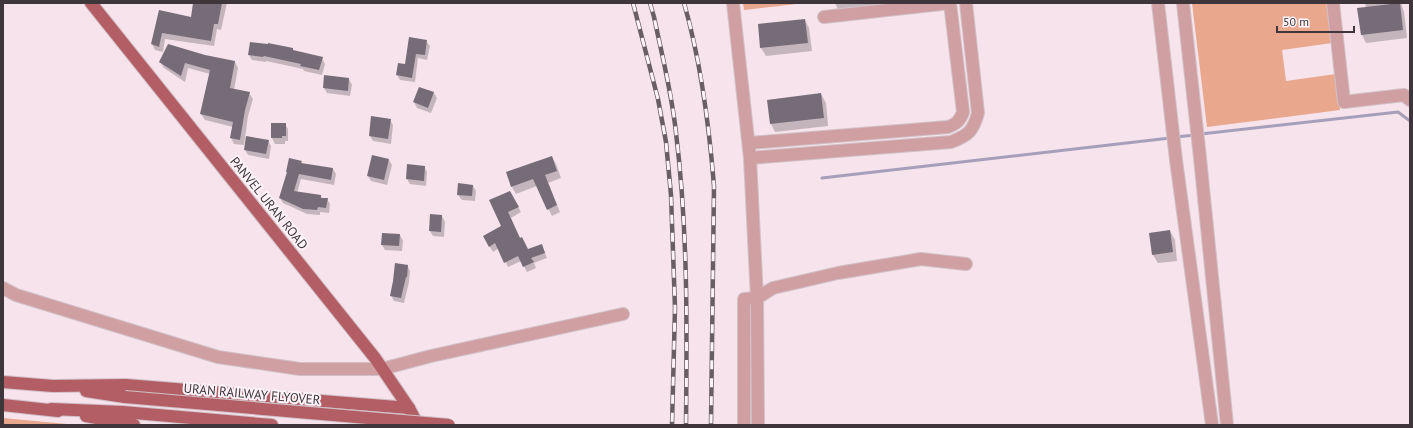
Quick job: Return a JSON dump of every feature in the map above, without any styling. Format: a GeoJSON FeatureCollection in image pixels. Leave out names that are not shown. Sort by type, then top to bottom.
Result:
{"type":"FeatureCollection","features":[{"type":"Feature","properties":{"kind":"main road","name":"PANVEL URAN ROAD"},"geometry":{"type":"LineString","coordinates":[[91,3],[382,369],[409,408],[418,425]]}},
{"type":"Feature","properties":{"kind":"main road"},"geometry":{"type":"LineString","coordinates":[[3,382],[53,386],[126,385],[409,408]]}},
{"type":"Feature","properties":{"kind":"main road","name":"URAN RAILWAY FLYOVER"},"geometry":{"type":"LineString","coordinates":[[53,386],[125,397],[449,425]]}},
{"type":"Feature","properties":{"kind":"main road"},"geometry":{"type":"LineString","coordinates":[[3,405],[123,412],[272,425]]}},
{"type":"Feature","properties":{"kind":"main road"},"geometry":{"type":"LineString","coordinates":[[51,409],[122,424],[134,425]]}},
{"type":"Feature","properties":{"kind":"street"},"geometry":{"type":"LineString","coordinates":[[733,3],[750,158],[757,298],[758,425]]}},
{"type":"Feature","properties":{"kind":"street"},"geometry":{"type":"LineString","coordinates":[[749,143],[948,127],[961,119],[962,112],[950,3],[824,17]]}},
{"type":"Feature","properties":{"kind":"street"},"geometry":{"type":"LineString","coordinates":[[750,158],[951,142],[964,137],[974,127],[978,113],[966,3]]}},
{"type":"Feature","properties":{"kind":"street"},"geometry":{"type":"LineString","coordinates":[[1158,3],[1173,138],[1212,425]]}},
{"type":"Feature","properties":{"kind":"street"},"geometry":{"type":"LineString","coordinates":[[1183,3],[1198,135],[1227,425]]}},
{"type":"Feature","properties":{"kind":"street"},"geometry":{"type":"LineString","coordinates":[[1333,3],[1344,102],[1404,95],[1410,100]]}},
{"type":"Feature","properties":{"kind":"street"},"geometry":{"type":"LineString","coordinates":[[744,425],[744,299],[757,298],[780,286],[838,273],[921,259],[966,264]]}},
{"type":"Feature","properties":{"kind":"street"},"geometry":{"type":"LineString","coordinates":[[3,288],[16,295],[218,357],[300,368],[382,369],[431,356],[624,314]]}},
{"type":"Feature","properties":{"kind":"shaded area"},"geometry":{"type":"Polygon","coordinates":[[[743,3],[805,3],[744,10],[743,3]]]}},
{"type":"Feature","properties":{"kind":"shaded area"},"geometry":{"type":"Polygon","coordinates":[[[1192,3],[1327,3],[1332,43],[1282,50],[1286,81],[1336,74],[1340,110],[1207,127],[1192,3]]]}},
{"type":"Feature","properties":{"kind":"shaded area"},"geometry":{"type":"Polygon","coordinates":[[[3,418],[78,425],[3,425],[3,418]]]}},
{"type":"Feature","properties":{"kind":"building"},"geometry":{"type":"Polygon","coordinates":[[[193,3],[222,3],[218,24],[214,24],[211,41],[162,33],[159,47],[151,44],[159,10],[191,17],[193,3]]]}},
{"type":"Feature","properties":{"kind":"building"},"geometry":{"type":"Polygon","coordinates":[[[1400,3],[1403,30],[1361,35],[1357,8],[1400,3]]]}},
{"type":"Feature","properties":{"kind":"building"},"geometry":{"type":"Polygon","coordinates":[[[805,19],[808,43],[760,48],[758,24],[805,19]]]}},
{"type":"Feature","properties":{"kind":"building"},"geometry":{"type":"Polygon","coordinates":[[[409,37],[427,40],[425,55],[416,54],[412,78],[396,75],[398,63],[405,64],[409,37]]]}},
{"type":"Feature","properties":{"kind":"building"},"geometry":{"type":"Polygon","coordinates":[[[250,42],[268,43],[293,48],[293,50],[323,57],[319,70],[300,66],[301,64],[264,56],[248,55],[250,42]]]}},
{"type":"Feature","properties":{"kind":"building"},"geometry":{"type":"Polygon","coordinates":[[[168,44],[205,55],[235,61],[230,88],[250,92],[245,110],[240,140],[230,138],[233,122],[200,114],[210,70],[185,63],[181,76],[159,62],[168,44]]]}},
{"type":"Feature","properties":{"kind":"building"},"geometry":{"type":"Polygon","coordinates":[[[324,75],[349,78],[348,91],[323,88],[324,75]]]}},
{"type":"Feature","properties":{"kind":"building"},"geometry":{"type":"Polygon","coordinates":[[[419,87],[434,92],[428,108],[413,102],[419,87]]]}},
{"type":"Feature","properties":{"kind":"building"},"geometry":{"type":"Polygon","coordinates":[[[821,93],[824,118],[770,124],[767,100],[821,93]]]}},
{"type":"Feature","properties":{"kind":"building"},"geometry":{"type":"Polygon","coordinates":[[[371,116],[391,119],[388,139],[369,136],[371,116]]]}},
{"type":"Feature","properties":{"kind":"building"},"geometry":{"type":"Polygon","coordinates":[[[271,123],[286,123],[286,136],[282,136],[282,138],[271,138],[271,123]]]}},
{"type":"Feature","properties":{"kind":"building"},"geometry":{"type":"Polygon","coordinates":[[[246,136],[269,140],[266,154],[244,150],[246,136]]]}},
{"type":"Feature","properties":{"kind":"building"},"geometry":{"type":"Polygon","coordinates":[[[372,155],[389,159],[384,180],[367,176],[372,155]]]}},
{"type":"Feature","properties":{"kind":"building"},"geometry":{"type":"Polygon","coordinates":[[[552,156],[557,171],[545,175],[557,205],[547,210],[533,179],[511,187],[506,172],[552,156]]]}},
{"type":"Feature","properties":{"kind":"building"},"geometry":{"type":"Polygon","coordinates":[[[289,158],[302,161],[301,163],[333,168],[331,180],[299,174],[294,191],[321,195],[321,198],[328,198],[326,208],[318,207],[317,210],[303,209],[279,198],[287,172],[289,158]]]}},
{"type":"Feature","properties":{"kind":"building"},"geometry":{"type":"Polygon","coordinates":[[[407,164],[425,166],[424,181],[406,179],[407,164]]]}},
{"type":"Feature","properties":{"kind":"building"},"geometry":{"type":"Polygon","coordinates":[[[458,183],[473,185],[472,196],[457,195],[458,183]]]}},
{"type":"Feature","properties":{"kind":"building"},"geometry":{"type":"Polygon","coordinates":[[[510,191],[519,207],[508,212],[520,238],[522,237],[528,249],[542,244],[545,253],[531,258],[534,262],[523,267],[518,256],[504,263],[495,243],[489,247],[483,236],[501,226],[489,200],[510,191]]]}},
{"type":"Feature","properties":{"kind":"building"},"geometry":{"type":"Polygon","coordinates":[[[430,214],[442,215],[441,232],[429,231],[430,214]]]}},
{"type":"Feature","properties":{"kind":"building"},"geometry":{"type":"Polygon","coordinates":[[[1170,230],[1173,252],[1152,255],[1149,233],[1170,230]]]}},
{"type":"Feature","properties":{"kind":"building"},"geometry":{"type":"Polygon","coordinates":[[[382,233],[400,234],[399,246],[381,245],[382,233]]]}},
{"type":"Feature","properties":{"kind":"building"},"geometry":{"type":"Polygon","coordinates":[[[395,263],[408,265],[407,277],[401,298],[390,296],[395,263]]]}},
{"type":"Feature","properties":{"kind":"waterway"},"geometry":{"type":"LineString","coordinates":[[1201,134],[1398,112],[1410,121]]}},
{"type":"Feature","properties":{"kind":"waterway"},"geometry":{"type":"LineString","coordinates":[[1175,137],[1196,135]]}},
{"type":"Feature","properties":{"kind":"waterway"},"geometry":{"type":"LineString","coordinates":[[822,178],[1170,138]]}},
{"type":"Feature","properties":{"kind":"railway"},"geometry":{"type":"LineString","coordinates":[[633,3],[658,99],[666,142],[671,195],[675,308],[672,425]]}},
{"type":"Feature","properties":{"kind":"railway"},"geometry":{"type":"LineString","coordinates":[[650,3],[669,89],[680,169],[686,279],[686,425]]}},
{"type":"Feature","properties":{"kind":"railway"},"geometry":{"type":"LineString","coordinates":[[684,3],[704,93],[714,186],[711,425]]}}]}
